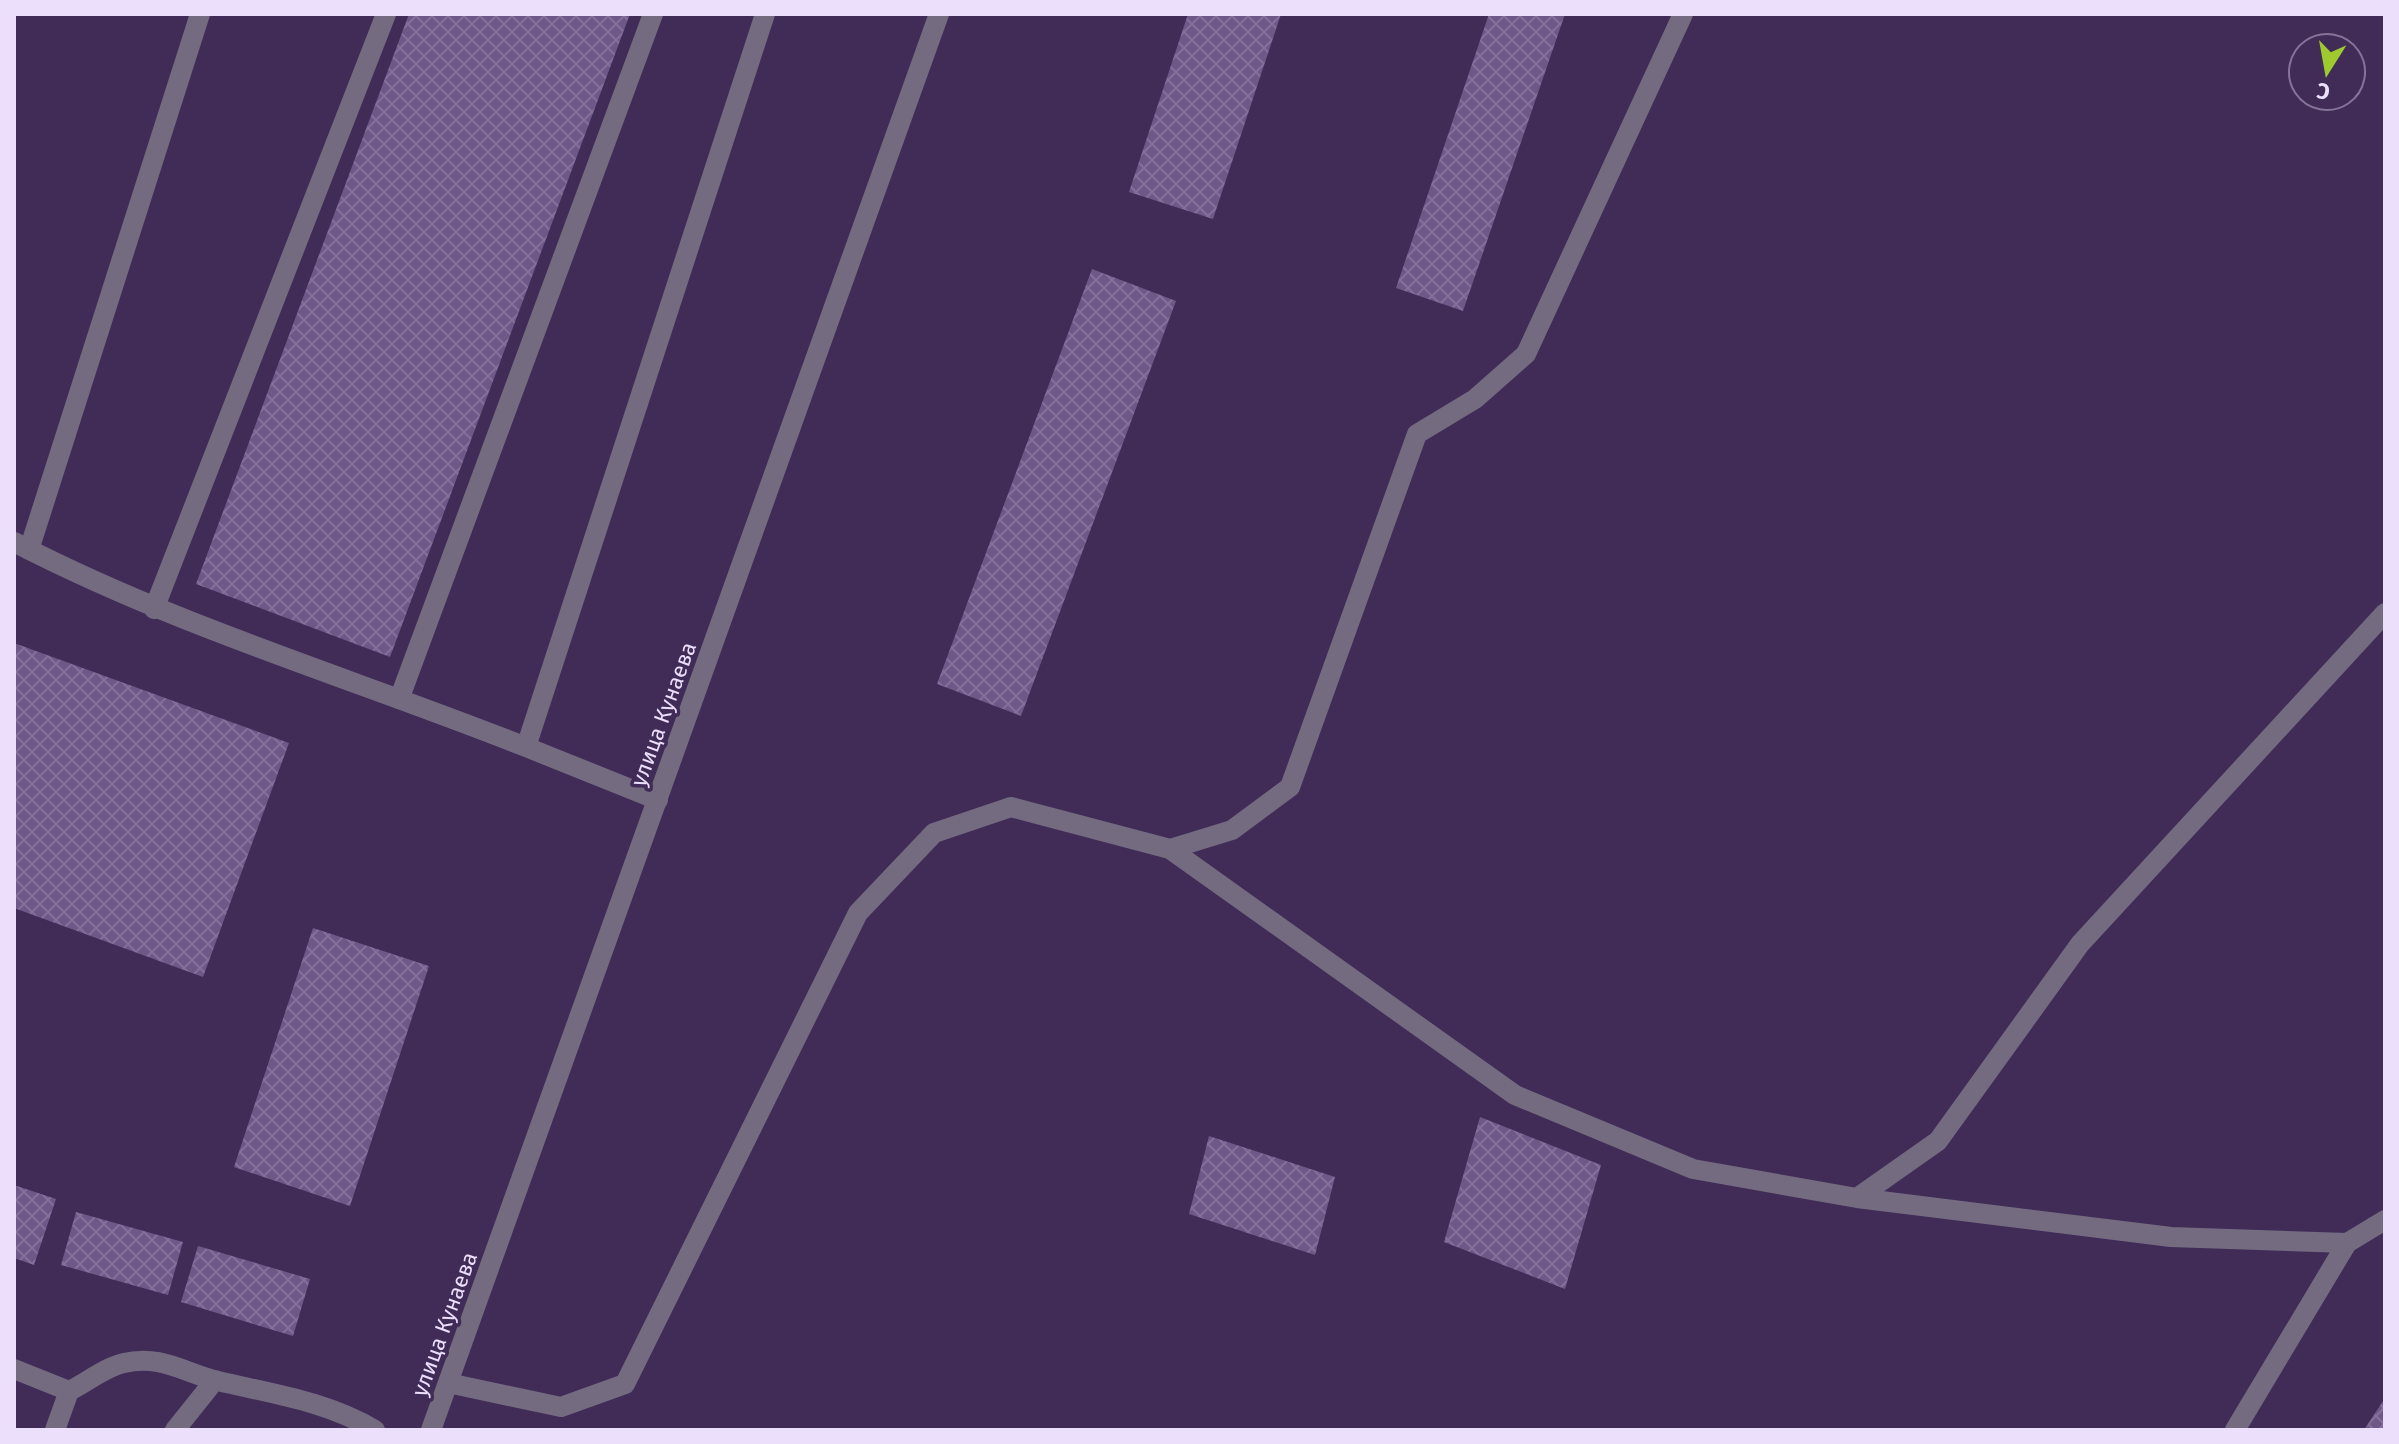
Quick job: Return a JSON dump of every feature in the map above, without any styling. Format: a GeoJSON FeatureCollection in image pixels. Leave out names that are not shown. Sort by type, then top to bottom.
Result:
{"type":"FeatureCollection","features":[{"type":"Feature","properties":{"kind":"street"},"geometry":{"type":"LineString","coordinates":[[200,14],[22,546],[154,609],[400,697],[658,800]]}},
{"type":"Feature","properties":{"kind":"street"},"geometry":{"type":"LineString","coordinates":[[154,609],[386,14]]}},
{"type":"Feature","properties":{"kind":"street"},"geometry":{"type":"LineString","coordinates":[[400,697],[653,14]]}},
{"type":"Feature","properties":{"kind":"street"},"geometry":{"type":"LineString","coordinates":[[526,747],[765,14]]}},
{"type":"Feature","properties":{"kind":"street","name":"улица Кунаева"},"geometry":{"type":"LineString","coordinates":[[431,1430],[939,14]]}},
{"type":"Feature","properties":{"kind":"street"},"geometry":{"type":"LineString","coordinates":[[1170,849],[1232,830],[1290,787],[1417,434],[1475,399],[1526,354],[1683,14]]}},
{"type":"Feature","properties":{"kind":"street"},"geometry":{"type":"LineString","coordinates":[[1857,1198],[1938,1141],[2080,944],[2385,613]]}},
{"type":"Feature","properties":{"kind":"street"},"geometry":{"type":"LineString","coordinates":[[448,1383],[561,1407],[625,1384],[858,913],[934,833],[1011,807],[1170,849],[1515,1095],[1693,1169],[1857,1198],[2171,1237],[2347,1243]]}},
{"type":"Feature","properties":{"kind":"street"},"geometry":{"type":"LineString","coordinates":[[2235,1430],[2347,1243],[2385,1220]]}},
{"type":"Feature","properties":{"kind":"street"},"geometry":{"type":"LineString","coordinates":[[55,1430],[69,1391],[123,1363],[164,1361],[215,1380],[289,1395],[349,1415],[375,1430]]}},
{"type":"Feature","properties":{"kind":"street"},"geometry":{"type":"LineString","coordinates":[[14,1369],[69,1391]]}},
{"type":"Feature","properties":{"kind":"street"},"geometry":{"type":"LineString","coordinates":[[175,1430],[215,1380]]}},
{"type":"Feature","properties":{"kind":"building"},"geometry":{"type":"Polygon","coordinates":[[[409,14],[630,14],[390,657],[196,584],[409,14]]]}},
{"type":"Feature","properties":{"kind":"building"},"geometry":{"type":"Polygon","coordinates":[[[1188,14],[1281,14],[1213,219],[1129,192],[1188,14]]]}},
{"type":"Feature","properties":{"kind":"building"},"geometry":{"type":"Polygon","coordinates":[[[1489,14],[1565,14],[1463,311],[1396,288],[1489,14]]]}},
{"type":"Feature","properties":{"kind":"building"},"geometry":{"type":"Polygon","coordinates":[[[1092,269],[1176,301],[1021,716],[937,684],[1092,269]]]}},
{"type":"Feature","properties":{"kind":"building"},"geometry":{"type":"Polygon","coordinates":[[[14,643],[289,743],[203,977],[14,908],[14,643]]]}},
{"type":"Feature","properties":{"kind":"building"},"geometry":{"type":"Polygon","coordinates":[[[313,928],[429,966],[350,1206],[234,1167],[313,928]]]}},
{"type":"Feature","properties":{"kind":"building"},"geometry":{"type":"Polygon","coordinates":[[[1480,1117],[1601,1165],[1565,1289],[1444,1242],[1480,1117]]]}},
{"type":"Feature","properties":{"kind":"building"},"geometry":{"type":"Polygon","coordinates":[[[1209,1136],[1335,1177],[1315,1255],[1189,1214],[1209,1136]]]}},
{"type":"Feature","properties":{"kind":"building"},"geometry":{"type":"Polygon","coordinates":[[[14,1185],[56,1199],[34,1265],[14,1258],[14,1185]]]}},
{"type":"Feature","properties":{"kind":"building"},"geometry":{"type":"Polygon","coordinates":[[[76,1212],[183,1242],[168,1295],[61,1265],[76,1212]]]}},
{"type":"Feature","properties":{"kind":"building"},"geometry":{"type":"Polygon","coordinates":[[[198,1246],[310,1279],[293,1336],[181,1302],[198,1246]]]}},
{"type":"Feature","properties":{"kind":"building"},"geometry":{"type":"Polygon","coordinates":[[[2385,1398],[2385,1430],[2364,1430],[2385,1398]]]}}]}
